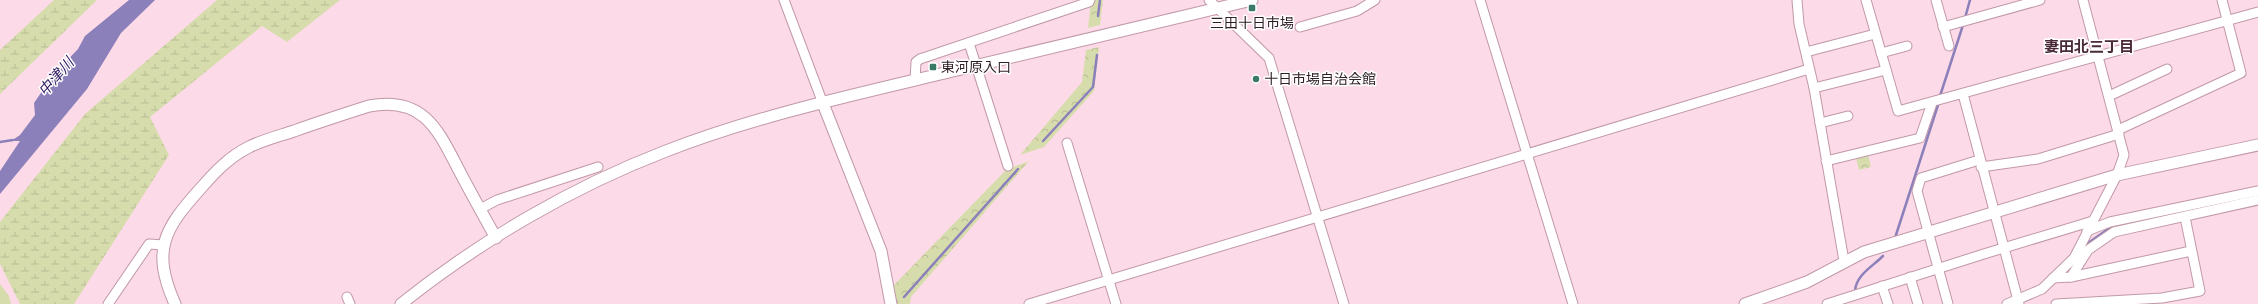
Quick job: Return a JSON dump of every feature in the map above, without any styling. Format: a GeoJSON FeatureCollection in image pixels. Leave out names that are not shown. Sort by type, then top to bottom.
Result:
{"type":"FeatureCollection","features":[{"type":"Feature","properties":{"kind":"street"},"geometry":{"type":"LineString","coordinates":[[784,0],[822,102],[881,250],[891,304]]}},
{"type":"Feature","properties":{"kind":"street"},"geometry":{"type":"LineString","coordinates":[[1209,0],[1269,58],[1344,304]]}},
{"type":"Feature","properties":{"kind":"street"},"geometry":{"type":"LineString","coordinates":[[401,304],[444,272],[531,216],[592,184],[653,156],[731,128],[822,102],[1252,0]]}},
{"type":"Feature","properties":{"kind":"street"},"geometry":{"type":"LineString","coordinates":[[1300,28],[1357,12],[1375,0]]}},
{"type":"Feature","properties":{"kind":"street"},"geometry":{"type":"LineString","coordinates":[[1480,0],[1573,304]]}},
{"type":"Feature","properties":{"kind":"street"},"geometry":{"type":"LineString","coordinates":[[1797,0],[1844,261]]}},
{"type":"Feature","properties":{"kind":"street"},"geometry":{"type":"LineString","coordinates":[[1866,0],[1898,111],[1932,103],[2258,12]]}},
{"type":"Feature","properties":{"kind":"street"},"geometry":{"type":"LineString","coordinates":[[1936,0],[1949,46]]}},
{"type":"Feature","properties":{"kind":"street"},"geometry":{"type":"LineString","coordinates":[[1943,27],[2040,0]]}},
{"type":"Feature","properties":{"kind":"street"},"geometry":{"type":"LineString","coordinates":[[2007,304],[2019,302],[2042,289],[2074,258],[2117,175],[2124,155],[2083,0]]}},
{"type":"Feature","properties":{"kind":"street"},"geometry":{"type":"LineString","coordinates":[[1948,304],[1917,191],[1921,178],[1980,164],[2038,158],[2118,132],[2241,73],[2222,0]]}},
{"type":"Feature","properties":{"kind":"street"},"geometry":{"type":"LineString","coordinates":[[915,80],[916,62],[1084,2]]}},
{"type":"Feature","properties":{"kind":"street"},"geometry":{"type":"LineString","coordinates":[[1806,52],[1875,34]]}},
{"type":"Feature","properties":{"kind":"street"},"geometry":{"type":"LineString","coordinates":[[969,43],[1008,166]]}},
{"type":"Feature","properties":{"kind":"street"},"geometry":{"type":"LineString","coordinates":[[1881,53],[1907,46]]}},
{"type":"Feature","properties":{"kind":"street"},"geometry":{"type":"LineString","coordinates":[[2109,96],[2167,68]]}},
{"type":"Feature","properties":{"kind":"street"},"geometry":{"type":"LineString","coordinates":[[1028,304],[1318,217],[1526,152],[1809,69]]}},
{"type":"Feature","properties":{"kind":"street"},"geometry":{"type":"LineString","coordinates":[[1814,88],[1886,70]]}},
{"type":"Feature","properties":{"kind":"street"},"geometry":{"type":"LineString","coordinates":[[1962,94],[2019,302]]}},
{"type":"Feature","properties":{"kind":"street"},"geometry":{"type":"LineString","coordinates":[[1826,161],[1861,149],[1920,138],[1932,103]]}},
{"type":"Feature","properties":{"kind":"street"},"geometry":{"type":"LineString","coordinates":[[176,304],[164,268],[164,245],[168,229],[182,210],[220,167],[240,152],[261,142],[359,109],[381,104],[402,106],[413,110],[436,126],[496,238]]}},
{"type":"Feature","properties":{"kind":"street"},"geometry":{"type":"LineString","coordinates":[[1820,124],[1848,116]]}},
{"type":"Feature","properties":{"kind":"street"},"geometry":{"type":"LineString","coordinates":[[1067,144],[1116,304]]}},
{"type":"Feature","properties":{"kind":"street"},"geometry":{"type":"LineString","coordinates":[[1745,304],[1800,285],[1864,252],[2117,175],[2258,145]]}},
{"type":"Feature","properties":{"kind":"street"},"geometry":{"type":"LineString","coordinates":[[480,209],[497,200],[598,167]]}},
{"type":"Feature","properties":{"kind":"street"},"geometry":{"type":"LineString","coordinates":[[2087,231],[2110,222],[2258,191]]}},
{"type":"Feature","properties":{"kind":"street"},"geometry":{"type":"LineString","coordinates":[[2071,277],[2088,250],[2114,232],[2185,217],[2194,212],[2258,200]]}},
{"type":"Feature","properties":{"kind":"street"},"geometry":{"type":"LineString","coordinates":[[2056,304],[2162,298],[2200,291],[2185,217]]}},
{"type":"Feature","properties":{"kind":"street"},"geometry":{"type":"LineString","coordinates":[[1826,304],[1937,268],[2093,221]]}},
{"type":"Feature","properties":{"kind":"street"},"geometry":{"type":"LineString","coordinates":[[108,304],[149,244],[164,245]]}},
{"type":"Feature","properties":{"kind":"street"},"geometry":{"type":"LineString","coordinates":[[2053,278],[2071,277],[2191,251]]}},
{"type":"Feature","properties":{"kind":"street"},"geometry":{"type":"LineString","coordinates":[[1910,277],[1918,304]]}},
{"type":"Feature","properties":{"kind":"street"},"geometry":{"type":"LineString","coordinates":[[1882,286],[1888,304]]}},
{"type":"Feature","properties":{"kind":"green space"},"geometry":{"type":"Polygon","coordinates":[[[54,0],[97,0],[0,94],[0,50],[54,0]]]}},
{"type":"Feature","properties":{"kind":"green space"},"geometry":{"type":"Polygon","coordinates":[[[217,0],[340,0],[287,42],[262,26],[150,117],[169,155],[74,304],[20,304],[0,264],[0,222],[85,114],[217,0]]]}},
{"type":"Feature","properties":{"kind":"green space"},"geometry":{"type":"Polygon","coordinates":[[[1091,0],[1103,0],[1100,25],[1088,28],[1091,0]]]}},
{"type":"Feature","properties":{"kind":"green space"},"geometry":{"type":"Polygon","coordinates":[[[1099,47],[1094,91],[1044,147],[1020,155],[1082,82],[1086,50],[1099,47]]]}},
{"type":"Feature","properties":{"kind":"green space"},"geometry":{"type":"Polygon","coordinates":[[[1868,155],[1871,167],[1859,170],[1856,158],[1868,155]]]}},
{"type":"Feature","properties":{"kind":"green space"},"geometry":{"type":"Polygon","coordinates":[[[1029,161],[911,297],[910,304],[896,304],[893,286],[1006,170],[1029,161]]]}},
{"type":"Feature","properties":{"kind":"green space"},"geometry":{"type":"Polygon","coordinates":[[[0,284],[9,296],[11,304],[0,304],[0,284]]]}},
{"type":"Feature","properties":{"kind":"water","name":"中津川"},"geometry":{"type":"Polygon","coordinates":[[[129,0],[155,0],[121,33],[87,89],[0,194],[0,171],[20,141],[11,141],[20,135],[35,115],[34,103],[54,74],[78,49],[85,36],[129,0]]]}},
{"type":"Feature","properties":{"kind":"waterway"},"geometry":{"type":"LineString","coordinates":[[1098,16],[1100,0]]}},
{"type":"Feature","properties":{"kind":"waterway"},"geometry":{"type":"LineString","coordinates":[[1965,18],[1970,0]]}},
{"type":"Feature","properties":{"kind":"waterway"},"geometry":{"type":"LineString","coordinates":[[1940,96],[1963,25]]}},
{"type":"Feature","properties":{"kind":"waterway"},"geometry":{"type":"LineString","coordinates":[[1043,141],[1093,87],[1097,55]]}},
{"type":"Feature","properties":{"kind":"waterway"},"geometry":{"type":"LineString","coordinates":[[1895,238],[1938,105]]}},
{"type":"Feature","properties":{"kind":"waterway"},"geometry":{"type":"LineString","coordinates":[[0,142],[13,140]]}},
{"type":"Feature","properties":{"kind":"waterway"},"geometry":{"type":"LineString","coordinates":[[904,297],[1018,169]]}},
{"type":"Feature","properties":{"kind":"waterway"},"geometry":{"type":"LineString","coordinates":[[2166,215],[2212,206]]}},
{"type":"Feature","properties":{"kind":"waterway"},"geometry":{"type":"LineString","coordinates":[[2088,243],[2114,225]]}},
{"type":"Feature","properties":{"kind":"waterway"},"geometry":{"type":"LineString","coordinates":[[1855,291],[1856,285],[1861,276],[1883,256]]}},
{"type":"Feature","properties":{"kind":"place","name":"三田十日市場"},"geometry":{"type":"Point","coordinates":[1252,8]}},
{"type":"Feature","properties":{"kind":"place","name":"東河原入口"},"geometry":{"type":"Point","coordinates":[933,67]}},
{"type":"Feature","properties":{"kind":"place","name":"十日市場自治会館"},"geometry":{"type":"Point","coordinates":[1256,79]}},
{"type":"Feature","properties":{"kind":"district","name":"妻田北三丁目"},"geometry":{"type":"Point","coordinates":[2089,47]}}]}
